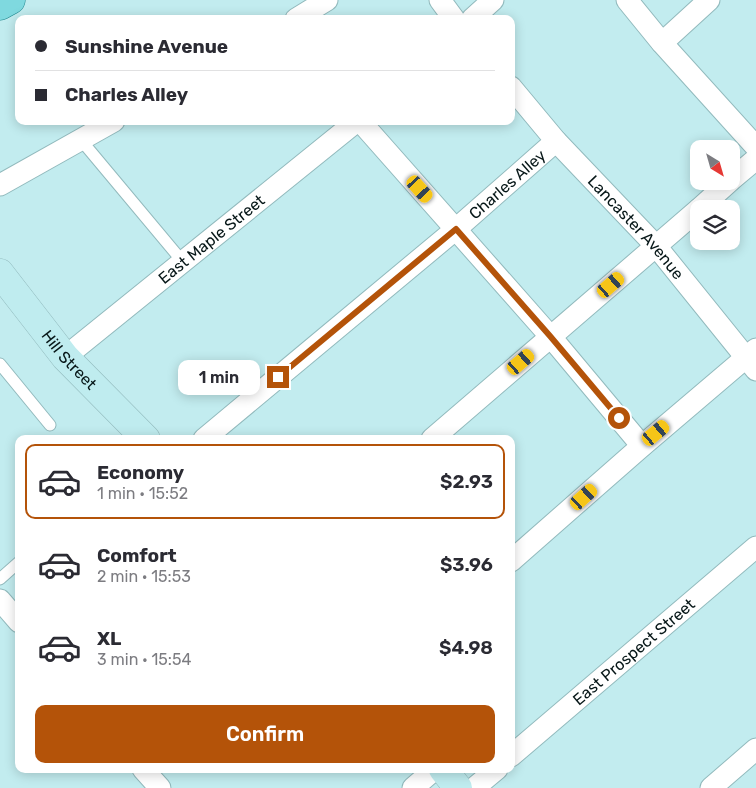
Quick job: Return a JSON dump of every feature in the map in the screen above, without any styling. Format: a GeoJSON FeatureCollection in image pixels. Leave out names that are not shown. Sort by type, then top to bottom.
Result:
{"type":"FeatureCollection","features":[{"type":"Feature","properties":{"kind":"main road"},"geometry":{"type":"LineString","coordinates":[[0,6],[11,0]]}},
{"type":"Feature","properties":{"kind":"main road","name":"Hill Street"},"geometry":{"type":"LineString","coordinates":[[0,274],[65,357],[142,435]]}},
{"type":"Feature","properties":{"kind":"main road"},"geometry":{"type":"LineString","coordinates":[[446,773],[458,788]]}},
{"type":"Feature","properties":{"kind":"street"},"geometry":{"type":"LineString","coordinates":[[303,15],[328,0]]}},
{"type":"Feature","properties":{"kind":"street"},"geometry":{"type":"LineString","coordinates":[[440,0],[451,15]]}},
{"type":"Feature","properties":{"kind":"street"},"geometry":{"type":"LineString","coordinates":[[476,15],[493,0]]}},
{"type":"Feature","properties":{"kind":"street"},"geometry":{"type":"LineString","coordinates":[[627,0],[662,43],[756,147]]}},
{"type":"Feature","properties":{"kind":"street"},"geometry":{"type":"LineString","coordinates":[[662,43],[709,0]]}},
{"type":"Feature","properties":{"kind":"street","name":"Lancaster Avenue"},"geometry":{"type":"LineString","coordinates":[[515,92],[556,141],[656,246],[752,359]]}},
{"type":"Feature","properties":{"kind":"street"},"geometry":{"type":"LineString","coordinates":[[0,185],[107,125]]}},
{"type":"Feature","properties":{"kind":"street","name":"East Maple Street"},"geometry":{"type":"LineString","coordinates":[[65,357],[354,125]]}},
{"type":"Feature","properties":{"kind":"street"},"geometry":{"type":"LineString","coordinates":[[363,125],[550,336],[642,446]]}},
{"type":"Feature","properties":{"kind":"street","name":"Charles Alley"},"geometry":{"type":"LineString","coordinates":[[209,435],[456,229],[556,141]]}},
{"type":"Feature","properties":{"kind":"street"},"geometry":{"type":"LineString","coordinates":[[740,173],[756,159]]}},
{"type":"Feature","properties":{"kind":"street"},"geometry":{"type":"LineString","coordinates":[[709,200],[721,190]]}},
{"type":"Feature","properties":{"kind":"street"},"geometry":{"type":"LineString","coordinates":[[437,435],[690,217]]}},
{"type":"Feature","properties":{"kind":"street"},"geometry":{"type":"LineString","coordinates":[[515,557],[642,446],[752,359]]}},
{"type":"Feature","properties":{"kind":"street","name":"East Prospect Street"},"geometry":{"type":"LineString","coordinates":[[515,753],[756,547]]}},
{"type":"Feature","properties":{"kind":"street"},"geometry":{"type":"LineString","coordinates":[[0,600],[15,617]]}},
{"type":"Feature","properties":{"kind":"street"},"geometry":{"type":"LineString","coordinates":[[711,788],[756,749]]}},
{"type":"Feature","properties":{"kind":"street"},"geometry":{"type":"LineString","coordinates":[[147,773],[160,788]]}},
{"type":"Feature","properties":{"kind":"street"},"geometry":{"type":"LineString","coordinates":[[413,788],[430,773]]}},
{"type":"Feature","properties":{"kind":"street"},"geometry":{"type":"LineString","coordinates":[[474,788],[492,773]]}},
{"type":"Feature","properties":{"kind":"lane"},"geometry":{"type":"LineString","coordinates":[[80,140],[183,262]]}},
{"type":"Feature","properties":{"kind":"lane"},"geometry":{"type":"LineString","coordinates":[[0,364],[50,425]]}},
{"type":"Feature","properties":{"kind":"lane"},"geometry":{"type":"LineString","coordinates":[[0,579],[15,566]]}},
{"type":"Feature","properties":{"kind":"route"},"geometry":{"type":"LineString","coordinates":[[278,377],[456,229],[619,418]]}}]}
